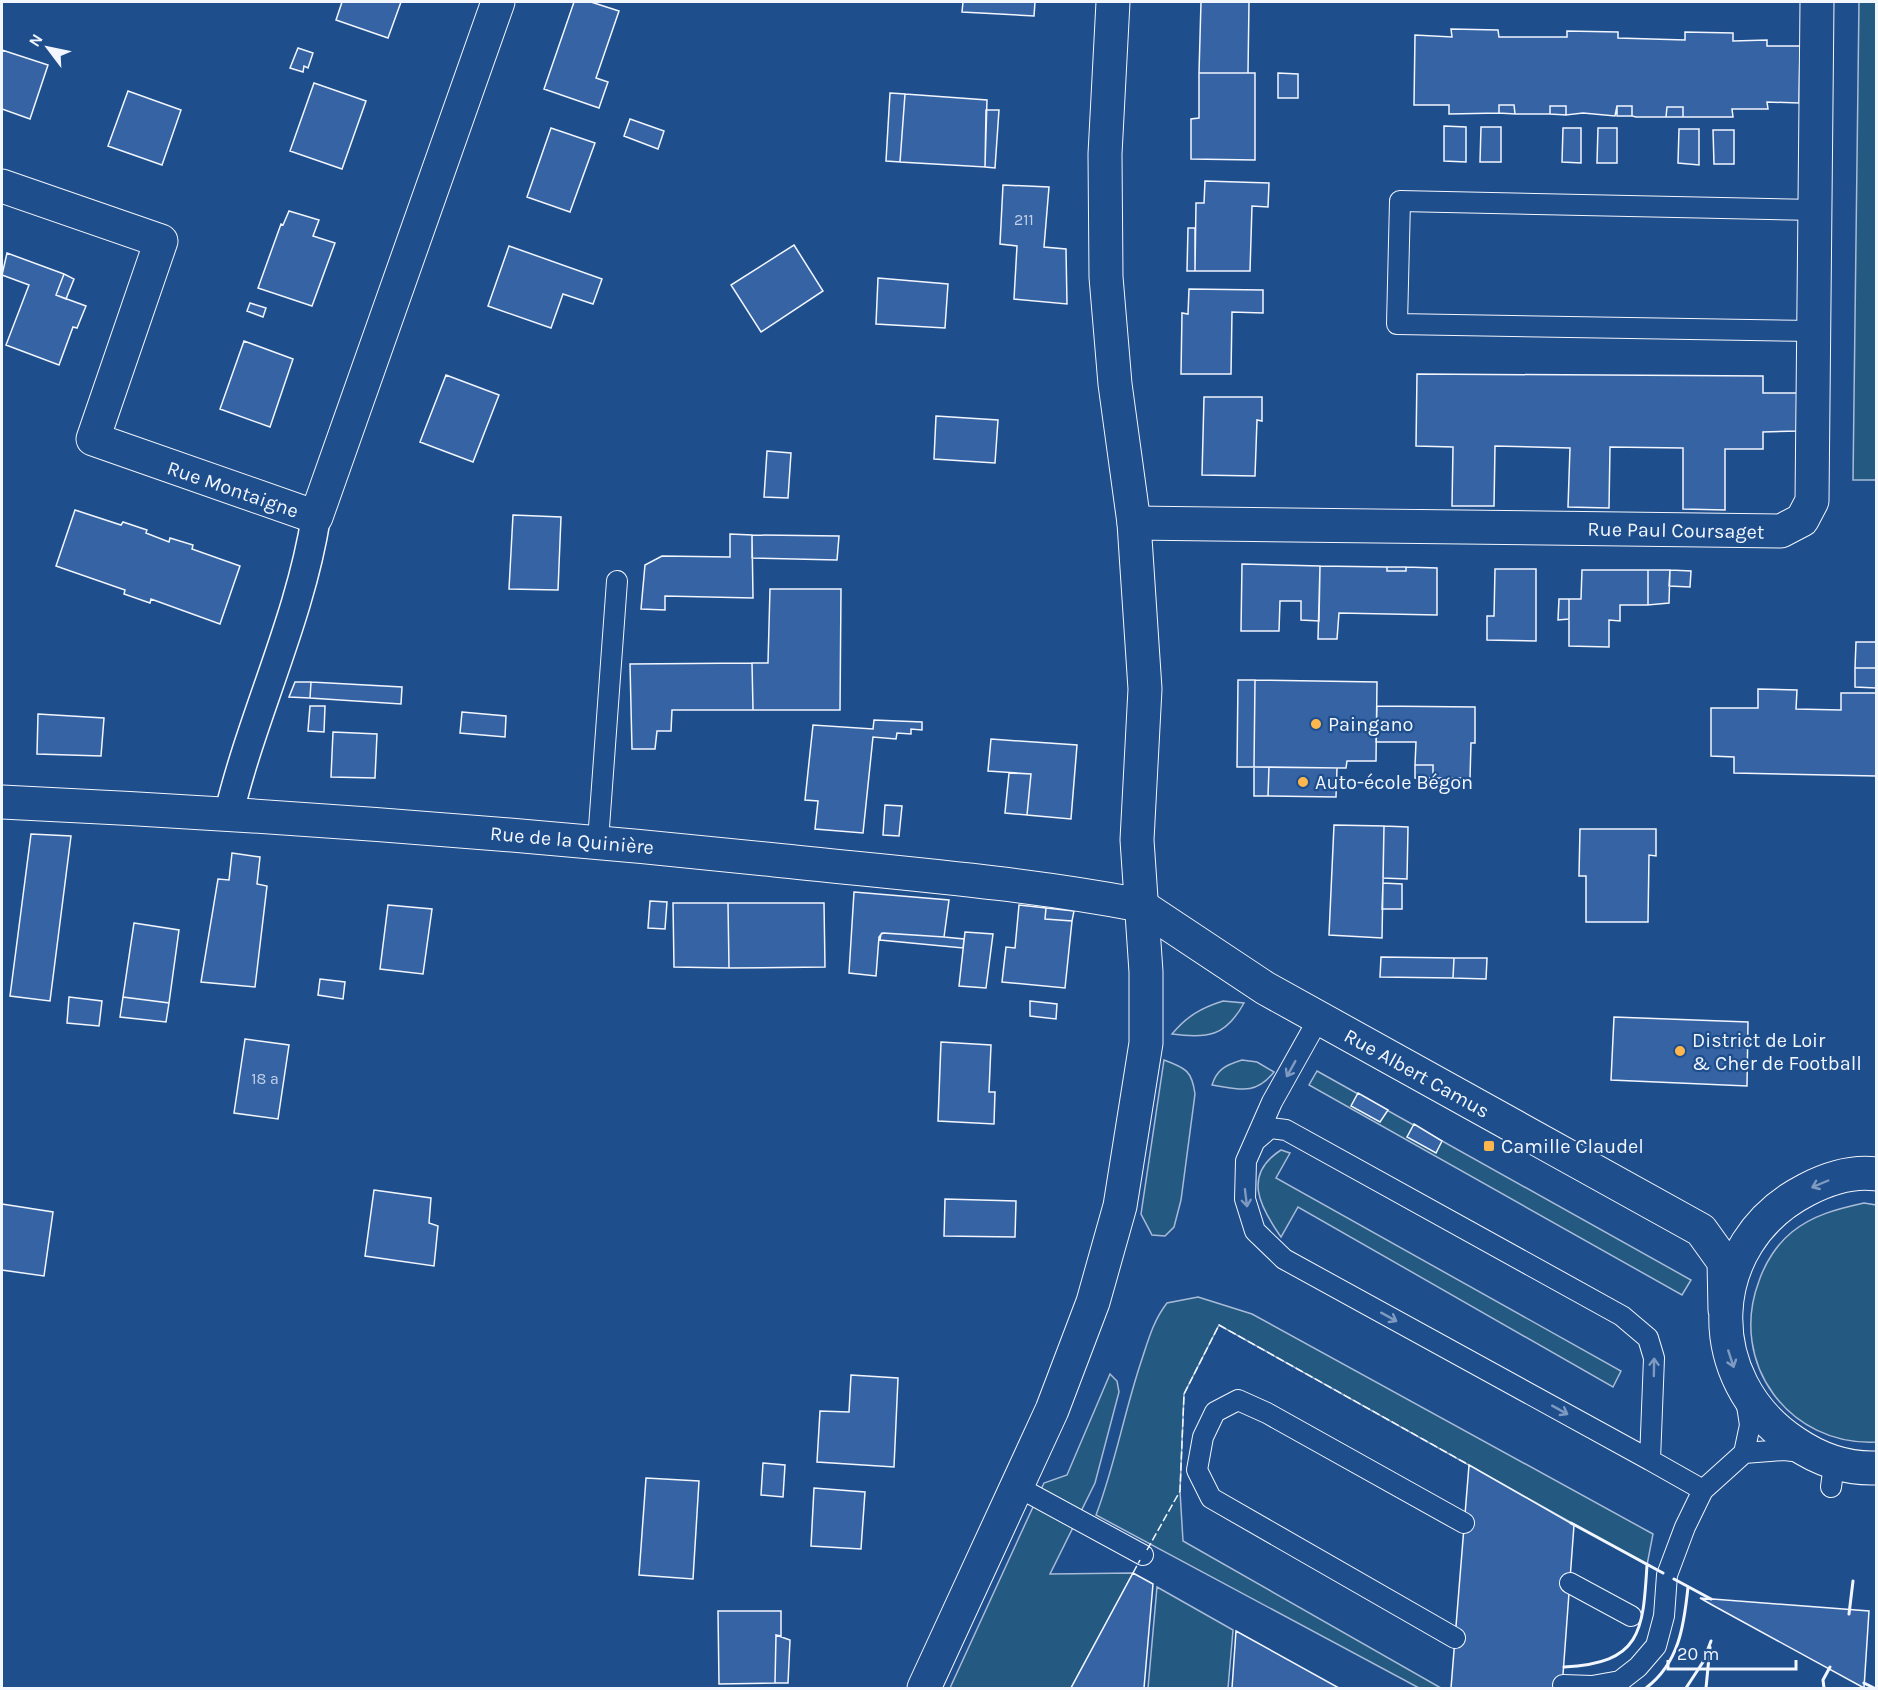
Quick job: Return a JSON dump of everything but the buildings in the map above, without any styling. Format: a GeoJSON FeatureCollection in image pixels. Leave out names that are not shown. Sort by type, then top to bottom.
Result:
{"type":"FeatureCollection","features":[{"type":"Feature","properties":{"kind":"street","name":"Rue Montaigne"},"geometry":{"type":"LineString","coordinates":[[2,186],[161,241],[93,439],[316,518],[498,2]]}},
{"type":"Feature","properties":{"kind":"street"},"geometry":{"type":"LineString","coordinates":[[929,1683],[1073,1360],[1094,1302],[1120,1206],[1146,1043],[1146,972],[1137,840],[1145,689],[1134,523],[1115,384],[1106,277],[1105,154],[1113,2]]}},
{"type":"Feature","properties":{"kind":"street","name":"Rue Paul Coursaget"},"geometry":{"type":"LineString","coordinates":[[1134,523],[1781,531],[1802,520],[1812,501],[1816,16]]}},
{"type":"Feature","properties":{"kind":"street"},"geometry":{"type":"LineString","coordinates":[[229,813],[242,758],[309,563],[316,518]]}},
{"type":"Feature","properties":{"kind":"street","name":"Rue de la Quinière"},"geometry":{"type":"LineString","coordinates":[[2,802],[229,813],[598,841],[1061,890],[1140,905]]}},
{"type":"Feature","properties":{"kind":"street","name":"Rue Albert Camus"},"geometry":{"type":"LineString","coordinates":[[1140,905],[1265,988],[1701,1230],[1724,1262],[1725,1310]]}},
{"type":"Feature","properties":{"kind":"street"},"geometry":{"type":"LineString","coordinates":[[1701,1230],[1745,1225],[1824,1180],[1873,1172]]}},
{"type":"Feature","properties":{"kind":"street"},"geometry":{"type":"LineString","coordinates":[[1786,1200],[1756,1230],[1735,1267],[1725,1310],[1728,1354],[1745,1395],[1773,1429],[1825,1468],[1876,1468]]}},
{"type":"Feature","properties":{"kind":"lane"},"geometry":{"type":"LineString","coordinates":[[1814,331],[1397,324],[1400,201],[1815,210]]}},
{"type":"Feature","properties":{"kind":"lane"},"geometry":{"type":"LineString","coordinates":[[598,841],[617,581]]}},
{"type":"Feature","properties":{"kind":"lane"},"geometry":{"type":"LineString","coordinates":[[1319,1018],[1272,1102],[1246,1161],[1245,1199],[1255,1231],[1284,1259],[1703,1490]]}},
{"type":"Feature","properties":{"kind":"lane"},"geometry":{"type":"LineString","coordinates":[[1255,1141],[1270,1128],[1286,1130],[1622,1316],[1648,1338],[1654,1358],[1650,1460]]}},
{"type":"Feature","properties":{"kind":"lane"},"geometry":{"type":"LineString","coordinates":[[1563,1685],[1592,1686],[1620,1681],[1656,1646],[1664,1616],[1667,1575],[1685,1527],[1703,1490],[1744,1453],[1750,1425],[1745,1395]]}},
{"type":"Feature","properties":{"kind":"lane"},"geometry":{"type":"LineString","coordinates":[[1455,1638],[1211,1498],[1197,1470],[1203,1437],[1215,1412],[1238,1400],[1267,1413],[1464,1523]]}},
{"type":"Feature","properties":{"kind":"lane"},"geometry":{"type":"LineString","coordinates":[[1744,1453],[1784,1449],[1825,1468]]}},
{"type":"Feature","properties":{"kind":"lane"},"geometry":{"type":"LineString","coordinates":[[1018,1486],[1143,1555]]}},
{"type":"Feature","properties":{"kind":"lane"},"geometry":{"type":"LineString","coordinates":[[1570,1583],[1631,1616]]}},
{"type":"Feature","properties":{"kind":"shaded area"},"geometry":{"type":"Polygon","coordinates":[[[1859,2],[1876,2],[1876,480],[1853,480],[1859,2]]]}},
{"type":"Feature","properties":{"kind":"shaded area"},"geometry":{"type":"Polygon","coordinates":[[[1223,1001],[1244,1003],[1223,1029],[1215,1033],[1196,1036],[1172,1034],[1195,1013],[1223,1001]]]}},
{"type":"Feature","properties":{"kind":"shaded area"},"geometry":{"type":"Polygon","coordinates":[[[1164,1060],[1187,1071],[1195,1094],[1181,1200],[1174,1227],[1165,1236],[1152,1235],[1141,1214],[1164,1060]]]}},
{"type":"Feature","properties":{"kind":"shaded area"},"geometry":{"type":"Polygon","coordinates":[[[1242,1060],[1257,1062],[1274,1072],[1267,1080],[1253,1088],[1238,1089],[1212,1085],[1223,1068],[1242,1060]]]}},
{"type":"Feature","properties":{"kind":"shaded area"},"geometry":{"type":"Polygon","coordinates":[[[1317,1071],[1691,1280],[1682,1295],[1309,1085],[1317,1071]]]}},
{"type":"Feature","properties":{"kind":"shaded area"},"geometry":{"type":"Polygon","coordinates":[[[1281,1150],[1290,1153],[1276,1178],[1621,1371],[1613,1387],[1298,1207],[1281,1237],[1261,1203],[1258,1181],[1269,1160],[1281,1150]]]}},
{"type":"Feature","properties":{"kind":"shaded area"},"geometry":{"type":"Polygon","coordinates":[[[1864,1203],[1876,1205],[1876,1442],[1845,1440],[1817,1430],[1793,1414],[1773,1394],[1759,1369],[1752,1341],[1752,1312],[1759,1281],[1777,1248],[1792,1232],[1808,1221],[1835,1210],[1864,1203]]]}},
{"type":"Feature","properties":{"kind":"shaded area"},"geometry":{"type":"Polygon","coordinates":[[[1198,1297],[1252,1314],[1653,1534],[1647,1565],[1219,1325],[1184,1394],[1180,1491],[1183,1541],[1441,1688],[1419,1688],[1096,1515],[1154,1324],[1167,1303],[1198,1297]]]}},
{"type":"Feature","properties":{"kind":"shaded area"},"geometry":{"type":"Polygon","coordinates":[[[1110,1374],[1117,1381],[1119,1392],[1095,1483],[1050,1574],[1133,1573],[1071,1688],[950,1688],[1044,1483],[1067,1475],[1110,1374]]]}},
{"type":"Feature","properties":{"kind":"shaded area"},"geometry":{"type":"Polygon","coordinates":[[[1157,1587],[1233,1630],[1228,1688],[1148,1688],[1157,1587]]]}},
{"type":"Feature","properties":{"kind":"fence"},"geometry":{"type":"LineString","coordinates":[[1147,1550],[1180,1491],[1184,1394],[1219,1325],[1469,1465]]}},
{"type":"Feature","properties":{"kind":"fence"},"geometry":{"type":"LineString","coordinates":[[1133,1573],[1140,1560]]}},
{"type":"Feature","properties":{"kind":"wall"},"geometry":{"type":"LineString","coordinates":[[1571,1523],[1663,1573]]}},
{"type":"Feature","properties":{"kind":"wall"},"geometry":{"type":"LineString","coordinates":[[1564,1667],[1609,1659],[1623,1651],[1633,1640],[1643,1609],[1647,1565]]}},
{"type":"Feature","properties":{"kind":"wall"},"geometry":{"type":"LineString","coordinates":[[1674,1579],[1711,1599]]}},
{"type":"Feature","properties":{"kind":"wall"},"geometry":{"type":"LineString","coordinates":[[1849,1614],[1853,1581]]}},
{"type":"Feature","properties":{"kind":"wall"},"geometry":{"type":"LineString","coordinates":[[1646,1688],[1666,1667],[1678,1643],[1688,1587]]}},
{"type":"Feature","properties":{"kind":"wall"},"geometry":{"type":"LineString","coordinates":[[1686,1688],[1703,1662],[1711,1641]]}},
{"type":"Feature","properties":{"kind":"wall"},"geometry":{"type":"LineString","coordinates":[[1706,1688],[1710,1647]]}},
{"type":"Feature","properties":{"kind":"wall"},"geometry":{"type":"LineString","coordinates":[[1824,1688],[1823,1680],[1830,1667]]}},
{"type":"Feature","properties":{"kind":"wall"},"geometry":{"type":"LineString","coordinates":[[1864,1683],[1874,1688]]}},
{"type":"Feature","properties":{"kind":"place","name":"Paingano"},"geometry":{"type":"Point","coordinates":[1316,724]}},
{"type":"Feature","properties":{"kind":"place","name":"Auto-école Bégon"},"geometry":{"type":"Point","coordinates":[1303,782]}},
{"type":"Feature","properties":{"kind":"place","name":"District de Loir & Cher de Football"},"geometry":{"type":"Point","coordinates":[1680,1051]}},
{"type":"Feature","properties":{"kind":"place","name":"Camille Claudel"},"geometry":{"type":"Point","coordinates":[1489,1146]}}]}
